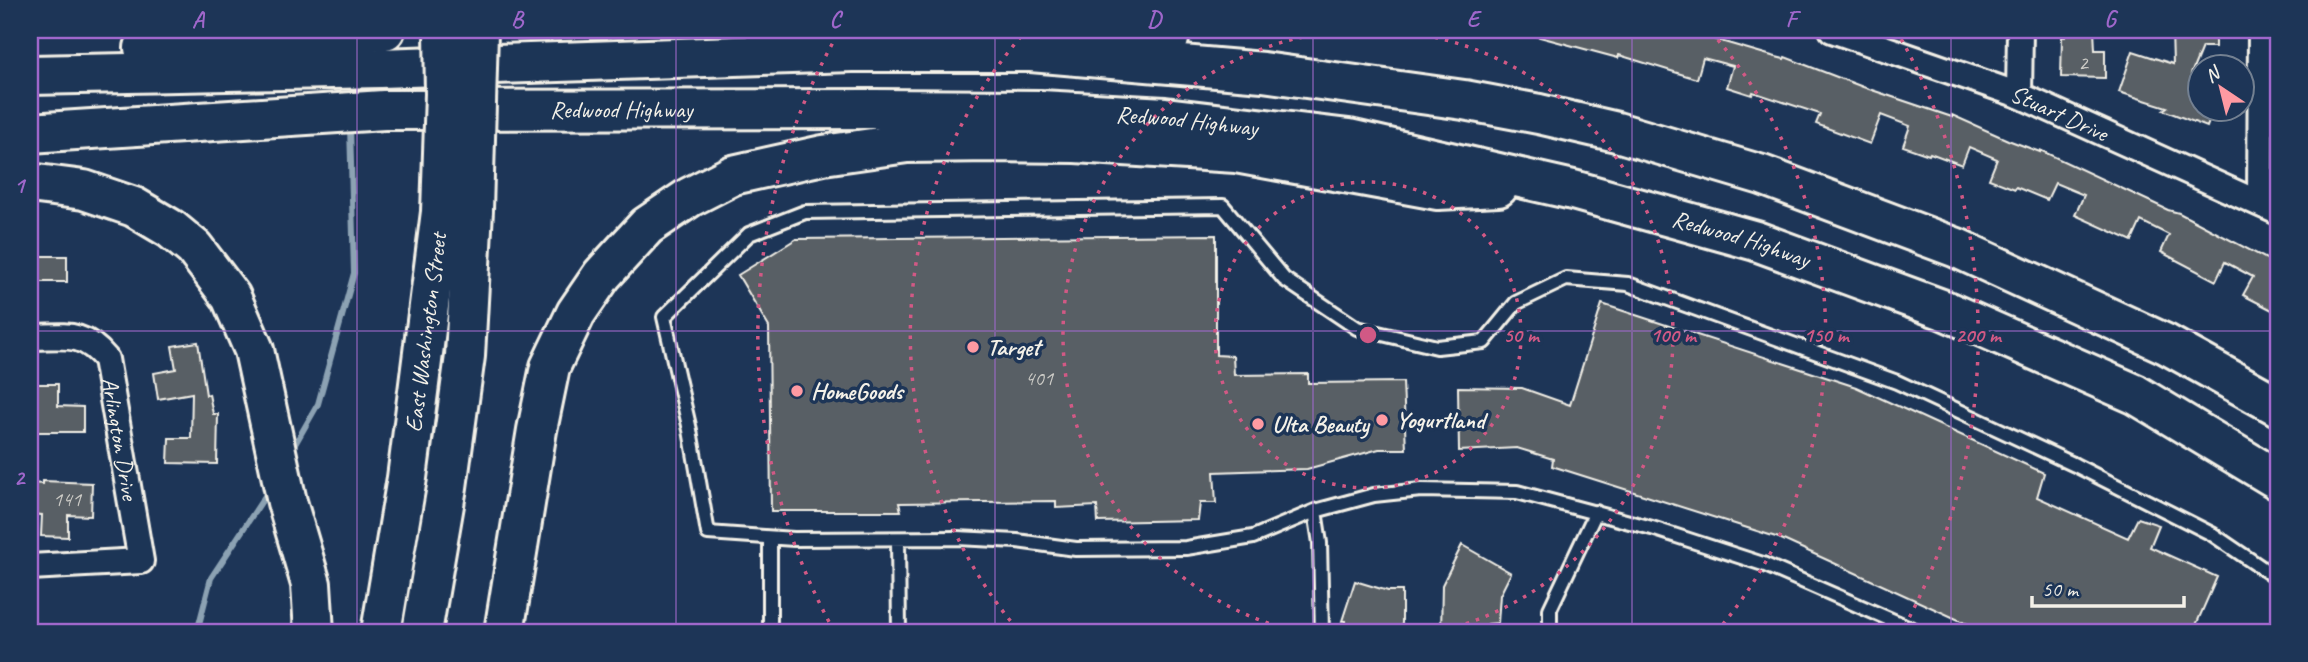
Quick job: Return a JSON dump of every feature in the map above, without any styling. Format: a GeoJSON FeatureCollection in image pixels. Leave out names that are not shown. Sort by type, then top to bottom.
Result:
{"type":"FeatureCollection","features":[{"type":"Feature","properties":{"kind":"main road"},"geometry":{"type":"LineString","coordinates":[[30,55],[385,30]]}},
{"type":"Feature","properties":{"kind":"main road","name":"East Washington Street"},"geometry":{"type":"LineString","coordinates":[[422,632],[447,487],[465,356],[457,211],[445,94],[444,30]]}},
{"type":"Feature","properties":{"kind":"main road","name":"East Washington Street"},"geometry":{"type":"LineString","coordinates":[[382,632],[407,478],[457,211],[478,30]]}},
{"type":"Feature","properties":{"kind":"main road"},"geometry":{"type":"LineString","coordinates":[[1099,30],[1303,52],[1392,68],[1437,77],[1465,100]]}},
{"type":"Feature","properties":{"kind":"main road","name":"Redwood Highway"},"geometry":{"type":"LineString","coordinates":[[30,75],[380,68],[852,52],[1031,52],[1263,72],[1465,100],[1618,132],[1762,176],[1957,248],[2166,344],[2278,406]]}},
{"type":"Feature","properties":{"kind":"main road","name":"Redwood Highway"},"geometry":{"type":"LineString","coordinates":[[30,133],[384,110],[1040,110],[1165,117],[1349,139],[1573,190],[1756,241],[1944,310],[2135,394],[2278,480]]}},
{"type":"Feature","properties":{"kind":"main road"},"geometry":{"type":"LineString","coordinates":[[504,632],[550,367],[576,313],[602,275],[647,226],[690,197],[733,175],[823,155],[907,143],[996,142],[1075,143],[1237,153],[1438,190],[1542,184]]}},
{"type":"Feature","properties":{"kind":"main road"},"geometry":{"type":"LineString","coordinates":[[30,183],[84,190],[134,207],[171,229],[194,248],[231,297],[254,350],[287,502],[311,584],[314,632]]}},
{"type":"Feature","properties":{"kind":"street","name":"Stuart Drive"},"geometry":{"type":"LineString","coordinates":[[1832,30],[2019,95],[2269,207]]}},
{"type":"Feature","properties":{"kind":"street"},"geometry":{"type":"LineString","coordinates":[[2019,95],[2020,30]]}},
{"type":"Feature","properties":{"kind":"street"},"geometry":{"type":"LineString","coordinates":[[2261,30],[2269,207]]}},
{"type":"Feature","properties":{"kind":"street","name":"Arlington Drive"},"geometry":{"type":"LineString","coordinates":[[30,337],[77,337],[94,344],[106,359],[141,561],[30,567]]}},
{"type":"Feature","properties":{"kind":"lane"},"geometry":{"type":"LineString","coordinates":[[1919,632],[1763,564],[1596,512],[1517,492],[1421,490],[1374,495],[1315,511],[1253,537],[1186,548],[1076,549],[1017,541],[957,538],[770,538],[708,533],[690,430],[664,317],[749,234],[805,212],[1223,206],[1283,279],[1357,328],[1437,347],[1484,342],[1516,303],[1566,279],[1628,284],[1897,383],[2075,465],[2212,534],[2278,579]]}},
{"type":"Feature","properties":{"kind":"lane"},"geometry":{"type":"LineString","coordinates":[[1315,511],[1320,543],[1322,632]]}},
{"type":"Feature","properties":{"kind":"lane"},"geometry":{"type":"LineString","coordinates":[[1550,632],[1550,609],[1596,512]]}},
{"type":"Feature","properties":{"kind":"lane"},"geometry":{"type":"LineString","coordinates":[[770,538],[770,632]]}},
{"type":"Feature","properties":{"kind":"lane"},"geometry":{"type":"LineString","coordinates":[[898,539],[899,632]]}},
{"type":"Feature","properties":{"kind":"building"},"geometry":{"type":"Polygon","coordinates":[[[1537,30],[1683,30],[1772,56],[1785,57],[1863,87],[1952,115],[2008,140],[2040,150],[2179,213],[2278,265],[2278,313],[2243,295],[2253,277],[2225,262],[2216,281],[2161,252],[2169,235],[2141,221],[2132,241],[2075,215],[2084,195],[2055,183],[2047,200],[1989,179],[1997,159],[1969,147],[1962,165],[1903,146],[1910,126],[1881,115],[1870,144],[1816,124],[1820,114],[1753,92],[1752,95],[1727,87],[1733,66],[1703,58],[1697,79],[1619,55],[1618,58],[1536,36],[1537,30]]]}},
{"type":"Feature","properties":{"kind":"building"},"geometry":{"type":"Polygon","coordinates":[[[2066,30],[2094,30],[2095,50],[2105,50],[2105,78],[2061,77],[2062,37],[2065,37],[2066,30]]]}},
{"type":"Feature","properties":{"kind":"building"},"geometry":{"type":"Polygon","coordinates":[[[2172,30],[2215,30],[2215,47],[2202,47],[2200,52],[2186,52],[2186,119],[2163,110],[2167,107],[2119,92],[2133,51],[2173,64],[2172,30]]]}},
{"type":"Feature","properties":{"kind":"building"},"geometry":{"type":"Polygon","coordinates":[[[2194,122],[2209,122],[2207,127],[2194,122]]]}},
{"type":"Feature","properties":{"kind":"building"},"geometry":{"type":"Polygon","coordinates":[[[1216,235],[1216,355],[1233,356],[1234,375],[1308,374],[1308,383],[1403,382],[1406,449],[1379,449],[1307,469],[1214,472],[1216,503],[1200,503],[1198,520],[1098,522],[1097,506],[1056,508],[1056,501],[899,503],[901,511],[771,511],[769,327],[738,275],[796,239],[1216,235]]]}},
{"type":"Feature","properties":{"kind":"building"},"geometry":{"type":"Polygon","coordinates":[[[30,256],[67,256],[67,282],[30,282],[30,256]]]}},
{"type":"Feature","properties":{"kind":"building"},"geometry":{"type":"Polygon","coordinates":[[[1602,304],[1856,387],[2044,473],[2037,497],[2128,538],[2138,518],[2159,525],[2150,547],[2217,577],[2193,632],[1985,632],[1779,538],[1552,466],[1553,459],[1517,448],[1459,451],[1458,387],[1522,388],[1570,405],[1602,304]]]}},
{"type":"Feature","properties":{"kind":"building"},"geometry":{"type":"Polygon","coordinates":[[[198,342],[206,395],[209,394],[213,414],[218,414],[217,464],[168,463],[169,438],[191,438],[192,393],[158,399],[154,373],[176,369],[172,346],[198,342]]]}},
{"type":"Feature","properties":{"kind":"building"},"geometry":{"type":"Polygon","coordinates":[[[33,384],[58,384],[58,406],[83,407],[83,432],[33,432],[33,384]]]}},
{"type":"Feature","properties":{"kind":"building"},"geometry":{"type":"Polygon","coordinates":[[[43,481],[92,483],[91,516],[68,515],[68,537],[41,536],[42,515],[30,514],[30,483],[43,484],[43,481]]]}},
{"type":"Feature","properties":{"kind":"building"},"geometry":{"type":"Polygon","coordinates":[[[1462,545],[1511,573],[1500,595],[1498,623],[1488,624],[1488,632],[1441,632],[1442,585],[1462,545]]]}},
{"type":"Feature","properties":{"kind":"building"},"geometry":{"type":"Polygon","coordinates":[[[1355,581],[1388,591],[1402,591],[1402,632],[1345,632],[1345,621],[1342,621],[1355,581]]]}},
{"type":"Feature","properties":{"kind":"waterway"},"geometry":{"type":"LineString","coordinates":[[290,453],[318,404],[354,273],[350,126]]}},
{"type":"Feature","properties":{"kind":"waterway"},"geometry":{"type":"LineString","coordinates":[[197,632],[211,578],[269,490]]}},
{"type":"Feature","properties":{"kind":"place","name":"Target"},"geometry":{"type":"Point","coordinates":[973,347]}},
{"type":"Feature","properties":{"kind":"place","name":"HomeGoods"},"geometry":{"type":"Point","coordinates":[797,391]}},
{"type":"Feature","properties":{"kind":"place","name":"Yogurtland"},"geometry":{"type":"Point","coordinates":[1382,420]}},
{"type":"Feature","properties":{"kind":"place","name":"Ulta Beauty"},"geometry":{"type":"Point","coordinates":[1258,424]}}]}
